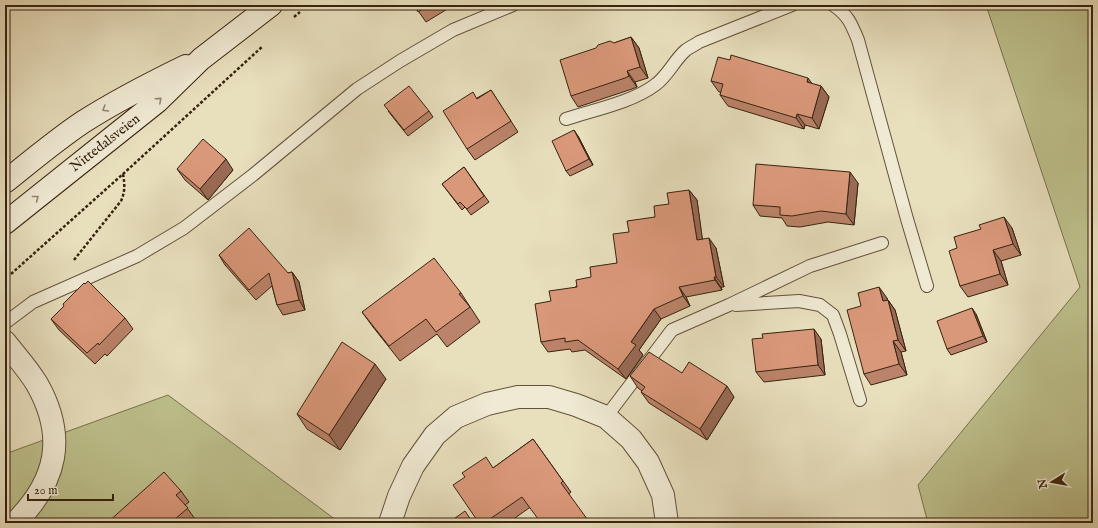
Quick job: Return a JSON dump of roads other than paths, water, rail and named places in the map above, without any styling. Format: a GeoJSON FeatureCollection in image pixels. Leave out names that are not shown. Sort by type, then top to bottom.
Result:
{"type":"FeatureCollection","features":[{"type":"Feature","properties":{"kind":"street","name":"Nittedalsveien"},"geometry":{"type":"LineString","coordinates":[[5,223],[158,101],[201,59],[271,5]]}},
{"type":"Feature","properties":{"kind":"street","name":"Nittedalsveien"},"geometry":{"type":"LineString","coordinates":[[5,182],[84,122],[147,85],[201,59]]}},
{"type":"Feature","properties":{"kind":"street"},"geometry":{"type":"LineString","coordinates":[[5,342],[36,383],[51,416],[54,429],[52,465],[47,479],[41,492],[15,523]]}},
{"type":"Feature","properties":{"kind":"street"},"geometry":{"type":"LineString","coordinates":[[390,523],[399,496],[413,466],[434,435],[456,417],[487,404],[518,397],[549,397],[576,405],[606,417],[631,439],[648,462],[663,495],[667,523]]}},
{"type":"Feature","properties":{"kind":"lane"},"geometry":{"type":"LineString","coordinates":[[5,323],[33,302],[137,256],[184,228],[253,175],[357,89],[453,30],[513,5]]}},
{"type":"Feature","properties":{"kind":"lane"},"geometry":{"type":"LineString","coordinates":[[566,119],[628,100],[646,91],[664,77],[686,50],[699,42],[775,8],[792,5]]}},
{"type":"Feature","properties":{"kind":"lane"},"geometry":{"type":"LineString","coordinates":[[833,5],[844,12],[852,25],[858,40],[927,286]]}},
{"type":"Feature","properties":{"kind":"lane"},"geometry":{"type":"LineString","coordinates":[[606,417],[672,330],[729,305],[810,266],[882,243]]}},
{"type":"Feature","properties":{"kind":"lane"},"geometry":{"type":"LineString","coordinates":[[729,305],[799,301],[820,305],[833,315],[860,400]]}}]}
